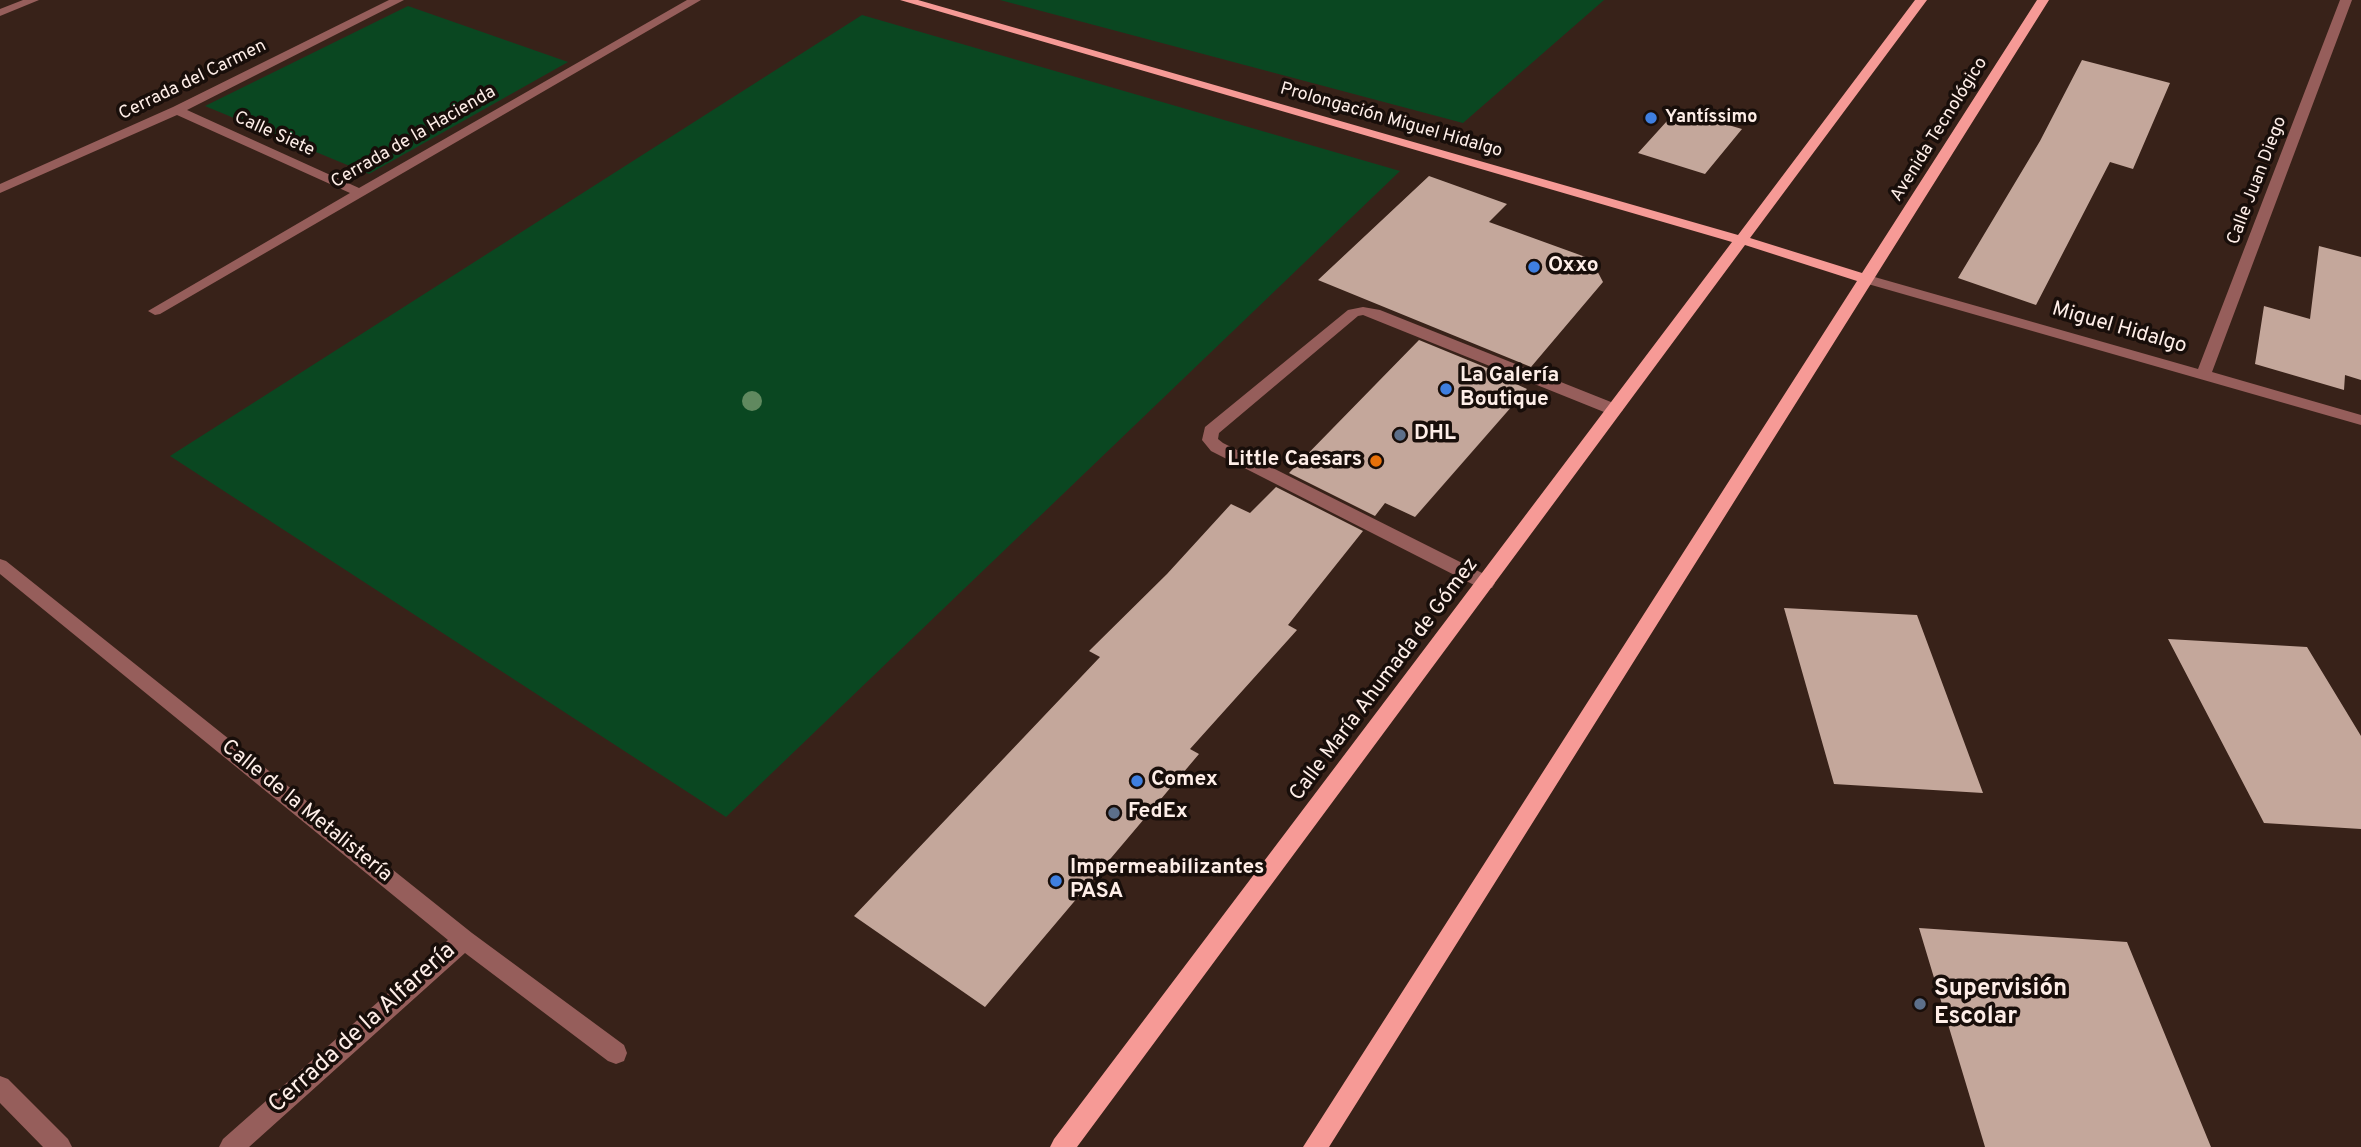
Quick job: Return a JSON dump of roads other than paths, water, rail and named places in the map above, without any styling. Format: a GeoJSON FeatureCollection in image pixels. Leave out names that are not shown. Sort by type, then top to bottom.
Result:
{"type":"FeatureCollection","features":[{"type":"Feature","properties":{"kind":"main road","name":"Prolongación Miguel Hidalgo"},"geometry":{"type":"LineString","coordinates":[[906,0],[1742,240],[1866,279]]}},
{"type":"Feature","properties":{"kind":"main road"},"geometry":{"type":"LineString","coordinates":[[1742,240],[1921,0]]}},
{"type":"Feature","properties":{"kind":"main road","name":"Avenida Tecnológico"},"geometry":{"type":"LineString","coordinates":[[1866,279],[2043,0]]}},
{"type":"Feature","properties":{"kind":"main road","name":"Calle María Ahumada de Gómez"},"geometry":{"type":"LineString","coordinates":[[1062,1147],[1742,240]]}},
{"type":"Feature","properties":{"kind":"main road"},"geometry":{"type":"LineString","coordinates":[[1315,1147],[1866,279]]}},
{"type":"Feature","properties":{"kind":"street"},"geometry":{"type":"LineString","coordinates":[[0,13],[33,0]]}},
{"type":"Feature","properties":{"kind":"street","name":"Cerrada del Carmen"},"geometry":{"type":"LineString","coordinates":[[0,189],[177,110],[398,0]]}},
{"type":"Feature","properties":{"kind":"street","name":"Cerrada de la Hacienda"},"geometry":{"type":"LineString","coordinates":[[155,311],[695,0]]}},
{"type":"Feature","properties":{"kind":"street","name":"Calle Juan Diego"},"geometry":{"type":"LineString","coordinates":[[2203,375],[2346,0]]}},
{"type":"Feature","properties":{"kind":"street","name":"Calle Siete"},"geometry":{"type":"LineString","coordinates":[[177,110],[358,192]]}},
{"type":"Feature","properties":{"kind":"street","name":"Miguel Hidalgo"},"geometry":{"type":"LineString","coordinates":[[1866,279],[2361,421]]}},
{"type":"Feature","properties":{"kind":"street"},"geometry":{"type":"LineString","coordinates":[[1486,583],[1217,447],[1210,440],[1212,431],[1353,313],[1363,311],[1375,313],[1615,410]]}},
{"type":"Feature","properties":{"kind":"street","name":"Calle de la Metalistería"},"geometry":{"type":"LineString","coordinates":[[0,565],[464,940],[617,1053]]}},
{"type":"Feature","properties":{"kind":"street","name":"Cerrada de la Alfarería"},"geometry":{"type":"LineString","coordinates":[[231,1147],[464,940]]}},
{"type":"Feature","properties":{"kind":"street"},"geometry":{"type":"LineString","coordinates":[[0,1087],[60,1147]]}},
{"type":"Feature","properties":{"kind":"place","name":"Yantíssimo"},"geometry":{"type":"Point","coordinates":[1651,118]}},
{"type":"Feature","properties":{"kind":"place","name":"Oxxo"},"geometry":{"type":"Point","coordinates":[1534,267]}},
{"type":"Feature","properties":{"kind":"place","name":"La Galería Boutique"},"geometry":{"type":"Point","coordinates":[1446,389]}},
{"type":"Feature","properties":{"kind":"place","name":"DHL"},"geometry":{"type":"Point","coordinates":[1400,435]}},
{"type":"Feature","properties":{"kind":"place","name":"Little Caesars"},"geometry":{"type":"Point","coordinates":[1376,461]}},
{"type":"Feature","properties":{"kind":"place","name":"Comex"},"geometry":{"type":"Point","coordinates":[1137,781]}},
{"type":"Feature","properties":{"kind":"place","name":"FedEx"},"geometry":{"type":"Point","coordinates":[1114,813]}},
{"type":"Feature","properties":{"kind":"place","name":"Impermeabilizantes PASA"},"geometry":{"type":"Point","coordinates":[1056,881]}},
{"type":"Feature","properties":{"kind":"place","name":"Supervisión Escolar"},"geometry":{"type":"Point","coordinates":[1920,1004]}}]}
